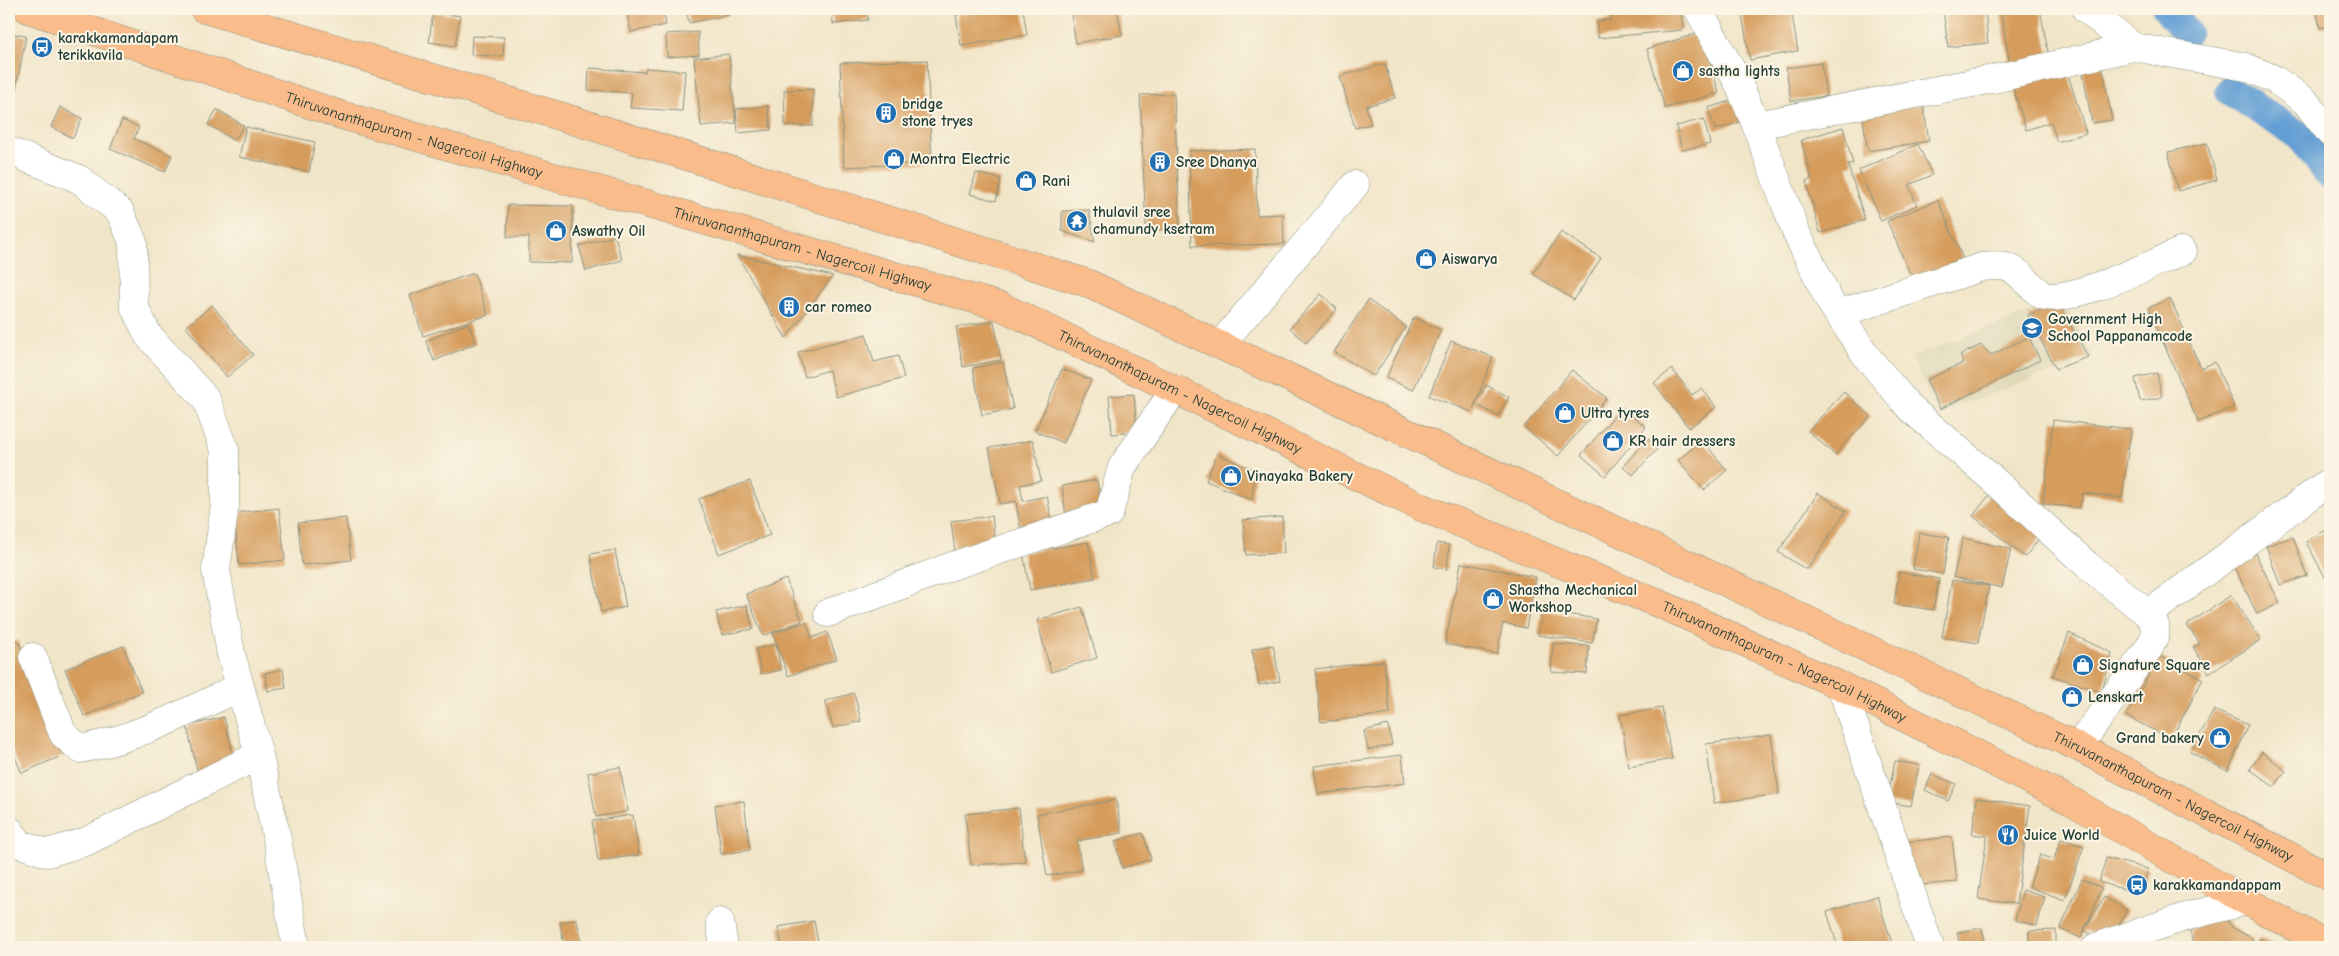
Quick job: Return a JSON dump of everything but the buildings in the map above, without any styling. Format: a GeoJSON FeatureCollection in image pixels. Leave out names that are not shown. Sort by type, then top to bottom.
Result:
{"type":"FeatureCollection","features":[{"type":"Feature","properties":{"kind":"main road","name":"Thiruvananthapuram - Nagercoil Highway"},"geometry":{"type":"LineString","coordinates":[[28,9],[341,115],[1002,307],[1421,507],[1667,607],[1841,686],[2073,802],[2246,901],[2330,946]]}},
{"type":"Feature","properties":{"kind":"main road","name":"Thiruvananthapuram - Nagercoil Highway"},"geometry":{"type":"LineString","coordinates":[[204,9],[563,116],[1087,283],[2078,748],[2330,877]]}},
{"type":"Feature","properties":{"kind":"street"},"geometry":{"type":"LineString","coordinates":[[1698,9],[1737,80],[1796,232],[1829,300],[1867,357],[1910,408],[1998,483],[2088,565],[2148,614],[2155,625],[2155,636],[2149,648],[2078,748]]}},
{"type":"Feature","properties":{"kind":"street"},"geometry":{"type":"LineString","coordinates":[[2086,9],[2133,47]]}},
{"type":"Feature","properties":{"kind":"street"},"geometry":{"type":"LineString","coordinates":[[1756,125],[1998,78],[2133,47],[2246,67],[2274,79],[2305,101],[2330,133]]}},
{"type":"Feature","properties":{"kind":"street"},"geometry":{"type":"LineString","coordinates":[[9,151],[80,179],[120,212],[133,242],[134,306],[148,335],[206,399],[225,450],[225,505],[216,570],[231,654],[259,755],[278,844],[296,947]]}},
{"type":"Feature","properties":{"kind":"street"},"geometry":{"type":"LineString","coordinates":[[1220,345],[1355,185]]}},
{"type":"Feature","properties":{"kind":"street"},"geometry":{"type":"LineString","coordinates":[[1838,314],[1982,267],[2004,265],[2018,273],[2042,296],[2058,298],[2082,291],[2183,251]]}},
{"type":"Feature","properties":{"kind":"street"},"geometry":{"type":"LineString","coordinates":[[828,613],[952,566],[1110,513],[1122,467],[1175,389]]}},
{"type":"Feature","properties":{"kind":"street"},"geometry":{"type":"LineString","coordinates":[[2148,614],[2330,481]]}},
{"type":"Feature","properties":{"kind":"street"},"geometry":{"type":"LineString","coordinates":[[33,657],[64,734],[80,749],[98,746],[177,716],[240,687]]}},
{"type":"Feature","properties":{"kind":"street"},"geometry":{"type":"LineString","coordinates":[[1841,686],[1930,947]]}},
{"type":"Feature","properties":{"kind":"street"},"geometry":{"type":"LineString","coordinates":[[9,830],[20,844],[48,854],[85,842],[259,755]]}},
{"type":"Feature","properties":{"kind":"street"},"geometry":{"type":"LineString","coordinates":[[2096,947],[2185,917],[2246,901]]}},
{"type":"Feature","properties":{"kind":"shaded area","name":"Government High School Pappanamcode"},"geometry":{"type":"Polygon","coordinates":[[[2062,300],[2094,357],[1938,413],[1911,357],[2062,300]]]}},
{"type":"Feature","properties":{"kind":"waterway"},"geometry":{"type":"LineString","coordinates":[[2167,9],[2186,32]]}},
{"type":"Feature","properties":{"kind":"waterway"},"geometry":{"type":"LineString","coordinates":[[2230,91],[2303,138],[2330,176]]}},
{"type":"Feature","properties":{"kind":"place","name":"karakkamandapam terikkavila"},"geometry":{"type":"Point","coordinates":[42,47]}},
{"type":"Feature","properties":{"kind":"place","name":"sastha lights"},"geometry":{"type":"Point","coordinates":[1683,71]}},
{"type":"Feature","properties":{"kind":"place","name":"bridge stone tryes"},"geometry":{"type":"Point","coordinates":[886,113]}},
{"type":"Feature","properties":{"kind":"place","name":"Montra Electric"},"geometry":{"type":"Point","coordinates":[894,159]}},
{"type":"Feature","properties":{"kind":"place","name":"Sree Dhanya"},"geometry":{"type":"Point","coordinates":[1160,162]}},
{"type":"Feature","properties":{"kind":"place","name":"Rani"},"geometry":{"type":"Point","coordinates":[1026,181]}},
{"type":"Feature","properties":{"kind":"place","name":"thulavil sree chamundy ksetram"},"geometry":{"type":"Point","coordinates":[1077,221]}},
{"type":"Feature","properties":{"kind":"place","name":"Aswathy Oil"},"geometry":{"type":"Point","coordinates":[556,231]}},
{"type":"Feature","properties":{"kind":"place","name":"Aiswarya"},"geometry":{"type":"Point","coordinates":[1426,259]}},
{"type":"Feature","properties":{"kind":"place","name":"car romeo"},"geometry":{"type":"Point","coordinates":[789,307]}},
{"type":"Feature","properties":{"kind":"place","name":"Government High School Pappanamcode"},"geometry":{"type":"Point","coordinates":[2032,328]}},
{"type":"Feature","properties":{"kind":"place","name":"Ultra tyres"},"geometry":{"type":"Point","coordinates":[1565,413]}},
{"type":"Feature","properties":{"kind":"place","name":"KR hair dressers"},"geometry":{"type":"Point","coordinates":[1613,441]}},
{"type":"Feature","properties":{"kind":"place","name":"Vinayaka Bakery"},"geometry":{"type":"Point","coordinates":[1231,476]}},
{"type":"Feature","properties":{"kind":"place","name":"Shastha Mechanical Workshop"},"geometry":{"type":"Point","coordinates":[1493,599]}},
{"type":"Feature","properties":{"kind":"place","name":"Signature Square"},"geometry":{"type":"Point","coordinates":[2083,665]}},
{"type":"Feature","properties":{"kind":"place","name":"Lenskart"},"geometry":{"type":"Point","coordinates":[2072,697]}},
{"type":"Feature","properties":{"kind":"place","name":"Grand bakery"},"geometry":{"type":"Point","coordinates":[2220,738]}},
{"type":"Feature","properties":{"kind":"place","name":"Juice World"},"geometry":{"type":"Point","coordinates":[2008,835]}},
{"type":"Feature","properties":{"kind":"place","name":"karakkamandappam"},"geometry":{"type":"Point","coordinates":[2137,885]}}]}
